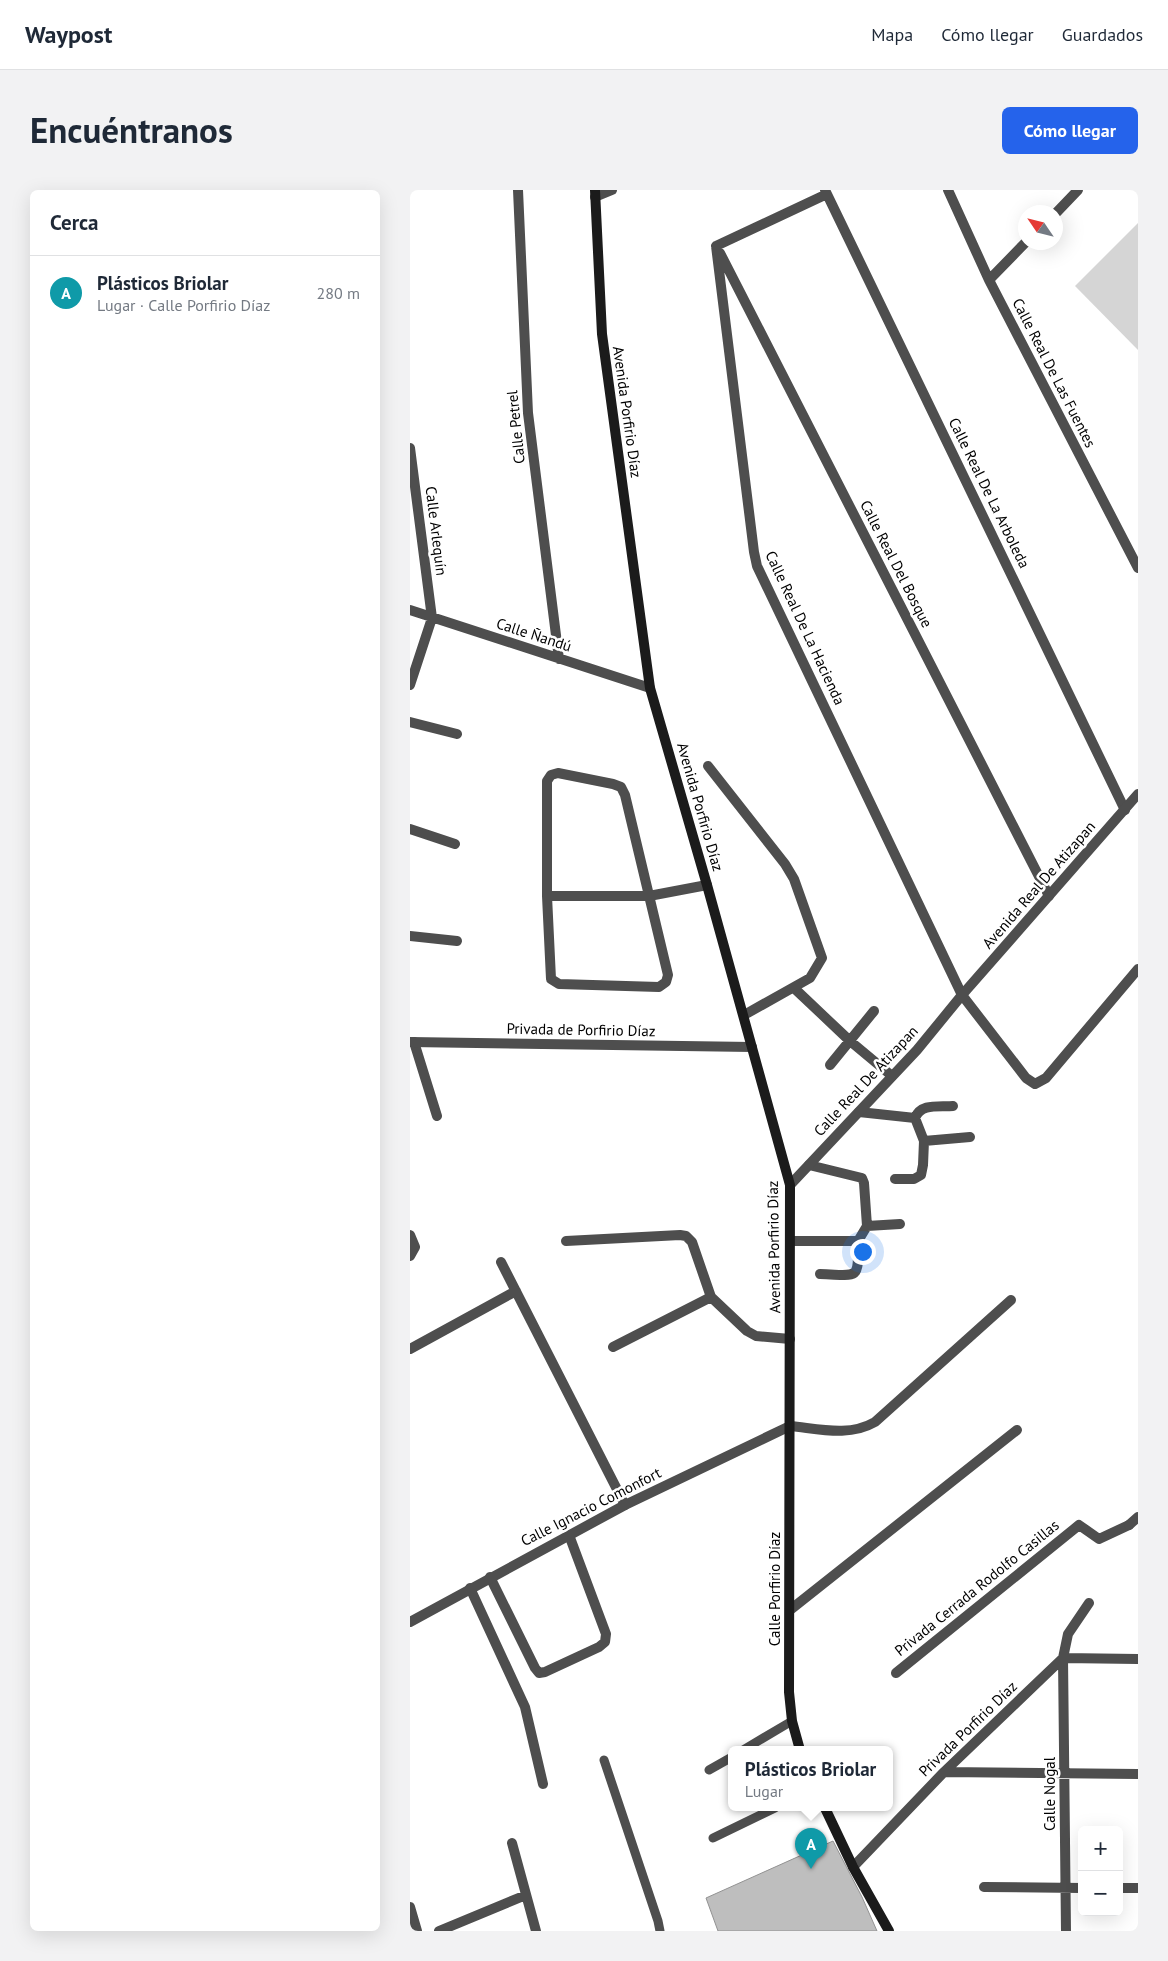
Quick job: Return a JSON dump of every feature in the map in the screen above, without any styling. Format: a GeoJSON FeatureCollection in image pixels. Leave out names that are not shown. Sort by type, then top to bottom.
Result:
{"type":"FeatureCollection","features":[{"type":"Feature","properties":{"kind":"main road","name":"Avenida Porfirio Díaz"},"geometry":{"type":"LineString","coordinates":[[595,194],[602,334],[650,688],[744,1015],[790,1185],[790,1426]]}},
{"type":"Feature","properties":{"kind":"main road","name":"Calle Porfirio Díaz"},"geometry":{"type":"LineString","coordinates":[[790,1426],[790,1692],[792,1721],[799,1746]]}},
{"type":"Feature","properties":{"kind":"main road"},"geometry":{"type":"LineString","coordinates":[[826,1811],[853,1867],[889,1931]]}},
{"type":"Feature","properties":{"kind":"street","name":"Calle Petrel"},"geometry":{"type":"LineString","coordinates":[[518,190],[528,413],[559,659]]}},
{"type":"Feature","properties":{"kind":"street"},"geometry":{"type":"LineString","coordinates":[[595,194],[612,190]]}},
{"type":"Feature","properties":{"kind":"street","name":"Calle Real De Las Fuentes"},"geometry":{"type":"LineString","coordinates":[[948,190],[989,280],[1138,568]]}},
{"type":"Feature","properties":{"kind":"street"},"geometry":{"type":"LineString","coordinates":[[1063,206],[1078,190]]}},
{"type":"Feature","properties":{"kind":"street"},"geometry":{"type":"LineString","coordinates":[[716,246],[826,192]]}},
{"type":"Feature","properties":{"kind":"street","name":"Calle Real De La Arboleda"},"geometry":{"type":"LineString","coordinates":[[826,192],[1125,810]]}},
{"type":"Feature","properties":{"kind":"street","name":"Calle Real Del Bosque"},"geometry":{"type":"LineString","coordinates":[[716,246],[1049,896]]}},
{"type":"Feature","properties":{"kind":"street","name":"Calle Real De La Hacienda"},"geometry":{"type":"LineString","coordinates":[[716,246],[757,566],[962,995],[1026,1078],[1034,1084],[1046,1078],[1138,969]]}},
{"type":"Feature","properties":{"kind":"street"},"geometry":{"type":"LineString","coordinates":[[989,280],[1018,250]]}},
{"type":"Feature","properties":{"kind":"street","name":"Calle Arlequín"},"geometry":{"type":"LineString","coordinates":[[410,448],[432,618]]}},
{"type":"Feature","properties":{"kind":"street","name":"Calle Ñandú"},"geometry":{"type":"LineString","coordinates":[[410,610],[650,688]]}},
{"type":"Feature","properties":{"kind":"street"},"geometry":{"type":"LineString","coordinates":[[410,685],[432,618]]}},
{"type":"Feature","properties":{"kind":"street"},"geometry":{"type":"LineString","coordinates":[[410,722],[457,734]]}},
{"type":"Feature","properties":{"kind":"street"},"geometry":{"type":"LineString","coordinates":[[708,766],[785,864],[797,887],[822,958],[810,978],[744,1015]]}},
{"type":"Feature","properties":{"kind":"street"},"geometry":{"type":"LineString","coordinates":[[558,773],[620,787],[625,795],[649,896],[668,975],[666,982],[660,986],[558,984],[551,979],[547,896],[547,781],[551,775],[558,773]]}},
{"type":"Feature","properties":{"kind":"street","name":"Avenida Real De Atizapan"},"geometry":{"type":"LineString","coordinates":[[962,995],[1138,794]]}},
{"type":"Feature","properties":{"kind":"street"},"geometry":{"type":"LineString","coordinates":[[410,829],[455,844]]}},
{"type":"Feature","properties":{"kind":"street"},"geometry":{"type":"LineString","coordinates":[[547,896],[649,896],[707,885]]}},
{"type":"Feature","properties":{"kind":"street"},"geometry":{"type":"LineString","coordinates":[[410,936],[457,941]]}},
{"type":"Feature","properties":{"kind":"street"},"geometry":{"type":"LineString","coordinates":[[794,988],[850,1041],[892,1076]]}},
{"type":"Feature","properties":{"kind":"street","name":"Calle Real De Atizapan"},"geometry":{"type":"LineString","coordinates":[[790,1185],[892,1076],[962,995]]}},
{"type":"Feature","properties":{"kind":"street"},"geometry":{"type":"LineString","coordinates":[[830,1066],[874,1011]]}},
{"type":"Feature","properties":{"kind":"street"},"geometry":{"type":"LineString","coordinates":[[412,1042],[437,1116]]}},
{"type":"Feature","properties":{"kind":"street","name":"Privada de Porfirio Díaz"},"geometry":{"type":"LineString","coordinates":[[412,1042],[752,1047]]}},
{"type":"Feature","properties":{"kind":"street"},"geometry":{"type":"LineString","coordinates":[[895,1179],[914,1179],[921,1175],[924,1141],[915,1118],[918,1112],[923,1108],[953,1106]]}},
{"type":"Feature","properties":{"kind":"street"},"geometry":{"type":"LineString","coordinates":[[859,1112],[915,1118]]}},
{"type":"Feature","properties":{"kind":"street"},"geometry":{"type":"LineString","coordinates":[[924,1141],[970,1137]]}},
{"type":"Feature","properties":{"kind":"street"},"geometry":{"type":"LineString","coordinates":[[809,1166],[862,1178],[864,1183],[867,1226],[858,1241],[857,1272],[852,1275],[820,1274]]}},
{"type":"Feature","properties":{"kind":"street"},"geometry":{"type":"LineString","coordinates":[[867,1226],[900,1224]]}},
{"type":"Feature","properties":{"kind":"street"},"geometry":{"type":"LineString","coordinates":[[410,1235],[415,1248],[410,1256]]}},
{"type":"Feature","properties":{"kind":"street"},"geometry":{"type":"LineString","coordinates":[[566,1241],[686,1236],[692,1242],[711,1297],[747,1331],[756,1336],[790,1338]]}},
{"type":"Feature","properties":{"kind":"street"},"geometry":{"type":"LineString","coordinates":[[790,1241],[858,1241]]}},
{"type":"Feature","properties":{"kind":"street"},"geometry":{"type":"LineString","coordinates":[[501,1262],[625,1505]]}},
{"type":"Feature","properties":{"kind":"street"},"geometry":{"type":"LineString","coordinates":[[410,1349],[516,1291]]}},
{"type":"Feature","properties":{"kind":"street"},"geometry":{"type":"LineString","coordinates":[[613,1347],[711,1297]]}},
{"type":"Feature","properties":{"kind":"street"},"geometry":{"type":"LineString","coordinates":[[790,1426],[850,1432],[863,1429],[875,1422],[1011,1300]]}},
{"type":"Feature","properties":{"kind":"street","name":"Calle Ignacio Comonfort"},"geometry":{"type":"LineString","coordinates":[[410,1622],[625,1505],[790,1426]]}},
{"type":"Feature","properties":{"kind":"street"},"geometry":{"type":"LineString","coordinates":[[790,1610],[1017,1430]]}},
{"type":"Feature","properties":{"kind":"street"},"geometry":{"type":"LineString","coordinates":[[1134,1526],[1138,1516]]}},
{"type":"Feature","properties":{"kind":"street","name":"Privada Cerrada Rodolfo Casillas"},"geometry":{"type":"LineString","coordinates":[[896,1673],[1079,1525],[1099,1539],[1134,1526]]}},
{"type":"Feature","properties":{"kind":"street"},"geometry":{"type":"LineString","coordinates":[[490,1577],[535,1668],[539,1672],[545,1672],[599,1647],[605,1642],[606,1634],[569,1535]]}},
{"type":"Feature","properties":{"kind":"street"},"geometry":{"type":"LineString","coordinates":[[470,1588],[525,1707],[543,1784]]}},
{"type":"Feature","properties":{"kind":"street"},"geometry":{"type":"LineString","coordinates":[[1089,1603],[1068,1634],[1063,1658],[1138,1659]]}},
{"type":"Feature","properties":{"kind":"street","name":"Privada Porfirio Díaz"},"geometry":{"type":"LineString","coordinates":[[853,1867],[944,1772],[1063,1658]]}},
{"type":"Feature","properties":{"kind":"street","name":"Calle Nogal"},"geometry":{"type":"LineString","coordinates":[[1063,1658],[1066,1773],[1066,1931]]}},
{"type":"Feature","properties":{"kind":"street"},"geometry":{"type":"LineString","coordinates":[[944,1772],[1138,1774]]}},
{"type":"Feature","properties":{"kind":"street"},"geometry":{"type":"LineString","coordinates":[[512,1842],[536,1931]]}},
{"type":"Feature","properties":{"kind":"street"},"geometry":{"type":"LineString","coordinates":[[984,1887],[1078,1888]]}},
{"type":"Feature","properties":{"kind":"street"},"geometry":{"type":"LineString","coordinates":[[1123,1888],[1138,1888]]}},
{"type":"Feature","properties":{"kind":"street"},"geometry":{"type":"LineString","coordinates":[[439,1931],[526,1895]]}},
{"type":"Feature","properties":{"kind":"street"},"geometry":{"type":"LineString","coordinates":[[410,1907],[416,1931]]}},
{"type":"Feature","properties":{"kind":"lane"},"geometry":{"type":"LineString","coordinates":[[750,1746],[792,1721]]}},
{"type":"Feature","properties":{"kind":"lane"},"geometry":{"type":"LineString","coordinates":[[709,1770],[728,1759]]}},
{"type":"Feature","properties":{"kind":"lane"},"geometry":{"type":"LineString","coordinates":[[604,1760],[660,1931]]}},
{"type":"Feature","properties":{"kind":"lane"},"geometry":{"type":"LineString","coordinates":[[713,1838],[768,1811]]}},
{"type":"Feature","properties":{"kind":"shaded area"},"geometry":{"type":"Polygon","coordinates":[[[1138,223],[1138,350],[1075,286],[1138,223]]]}},
{"type":"Feature","properties":{"kind":"building"},"geometry":{"type":"Polygon","coordinates":[[[833,1841],[877,1931],[718,1931],[706,1898],[833,1841]]]}},
{"type":"Feature","properties":{"kind":"place","name":"Plásticos Briolar"},"geometry":{"type":"Point","coordinates":[811,1869]}}]}
